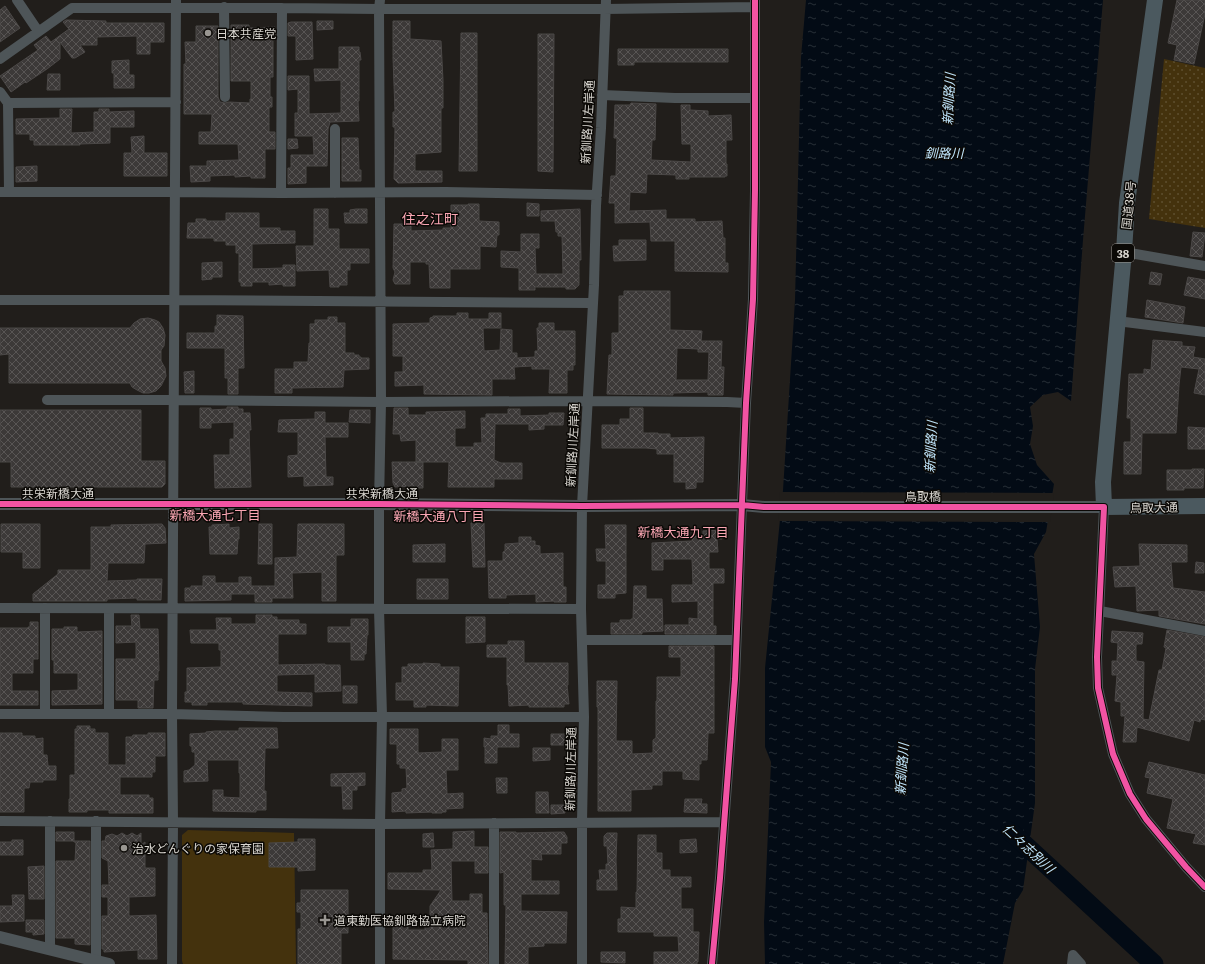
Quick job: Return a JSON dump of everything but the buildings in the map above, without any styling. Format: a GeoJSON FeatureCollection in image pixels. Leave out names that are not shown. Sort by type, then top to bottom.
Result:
{"type":"FeatureCollection","features":[{"type":"Feature","properties":{"kind":"highway","name":"国道38号"},"geometry":{"type":"LineString","coordinates":[[1104,507],[1103,482],[1124,252],[1127,203],[1155,0]]}},
{"type":"Feature","properties":{"kind":"highway","name":"鳥取大通"},"geometry":{"type":"LineString","coordinates":[[1104,507],[1205,506]]}},
{"type":"Feature","properties":{"kind":"street"},"geometry":{"type":"LineString","coordinates":[[17,0],[38,31]]}},
{"type":"Feature","properties":{"kind":"street"},"geometry":{"type":"LineString","coordinates":[[0,59],[72,8],[176,4],[224,7],[259,4],[282,8],[380,5],[755,3],[753,299],[746,403],[735,679],[712,964]]}},
{"type":"Feature","properties":{"kind":"street"},"geometry":{"type":"LineString","coordinates":[[172,964],[176,4]]}},
{"type":"Feature","properties":{"kind":"street","name":"新釧路川左岸通"},"geometry":{"type":"LineString","coordinates":[[582,964],[584,717],[581,609],[582,506],[606,4]]}},
{"type":"Feature","properties":{"kind":"street"},"geometry":{"type":"LineString","coordinates":[[380,5],[381,402],[379,609],[382,716],[380,964]]}},
{"type":"Feature","properties":{"kind":"street"},"geometry":{"type":"LineString","coordinates":[[224,7],[225,97]]}},
{"type":"Feature","properties":{"kind":"street"},"geometry":{"type":"LineString","coordinates":[[281,194],[282,8]]}},
{"type":"Feature","properties":{"kind":"street"},"geometry":{"type":"LineString","coordinates":[[0,92],[8,103],[4,192],[175,192],[281,194],[446,192],[597,195]]}},
{"type":"Feature","properties":{"kind":"street"},"geometry":{"type":"LineString","coordinates":[[602,95],[675,98],[755,98]]}},
{"type":"Feature","properties":{"kind":"street"},"geometry":{"type":"LineString","coordinates":[[8,103],[176,102]]}},
{"type":"Feature","properties":{"kind":"street"},"geometry":{"type":"LineString","coordinates":[[335,129],[335,193]]}},
{"type":"Feature","properties":{"kind":"street"},"geometry":{"type":"LineString","coordinates":[[1124,252],[1205,266]]}},
{"type":"Feature","properties":{"kind":"street"},"geometry":{"type":"LineString","coordinates":[[0,300],[592,303]]}},
{"type":"Feature","properties":{"kind":"street"},"geometry":{"type":"LineString","coordinates":[[1117,321],[1205,332]]}},
{"type":"Feature","properties":{"kind":"street"},"geometry":{"type":"LineString","coordinates":[[47,400],[381,402],[587,400],[746,403]]}},
{"type":"Feature","properties":{"kind":"street","name":"共栄新橋大通"},"geometry":{"type":"LineString","coordinates":[[0,504],[173,503],[764,507]]}},
{"type":"Feature","properties":{"kind":"street","name":"鳥取橋"},"geometry":{"type":"LineString","coordinates":[[764,507],[1104,507]]}},
{"type":"Feature","properties":{"kind":"street"},"geometry":{"type":"LineString","coordinates":[[1104,507],[1097,656],[1098,688],[1113,754],[1130,794],[1146,819],[1186,867],[1205,887]]}},
{"type":"Feature","properties":{"kind":"street"},"geometry":{"type":"LineString","coordinates":[[0,608],[581,609]]}},
{"type":"Feature","properties":{"kind":"street"},"geometry":{"type":"LineString","coordinates":[[45,608],[45,714]]}},
{"type":"Feature","properties":{"kind":"street"},"geometry":{"type":"LineString","coordinates":[[109,609],[109,714]]}},
{"type":"Feature","properties":{"kind":"street"},"geometry":{"type":"LineString","coordinates":[[1100,611],[1205,631]]}},
{"type":"Feature","properties":{"kind":"street"},"geometry":{"type":"LineString","coordinates":[[582,640],[736,640]]}},
{"type":"Feature","properties":{"kind":"street"},"geometry":{"type":"LineString","coordinates":[[0,714],[172,714],[284,717],[584,717]]}},
{"type":"Feature","properties":{"kind":"street"},"geometry":{"type":"LineString","coordinates":[[0,820],[380,824],[724,822]]}},
{"type":"Feature","properties":{"kind":"street"},"geometry":{"type":"LineString","coordinates":[[50,821],[50,950]]}},
{"type":"Feature","properties":{"kind":"street"},"geometry":{"type":"LineString","coordinates":[[96,821],[96,961]]}},
{"type":"Feature","properties":{"kind":"street"},"geometry":{"type":"LineString","coordinates":[[494,823],[494,964]]}},
{"type":"Feature","properties":{"kind":"street"},"geometry":{"type":"LineString","coordinates":[[0,937],[109,964]]}},
{"type":"Feature","properties":{"kind":"street"},"geometry":{"type":"LineString","coordinates":[[1072,964],[1073,955],[1081,964]]}},
{"type":"Feature","properties":{"kind":"shaded area"},"geometry":{"type":"Polygon","coordinates":[[[1164,59],[1205,68],[1205,228],[1149,219],[1164,59]]]}},
{"type":"Feature","properties":{"kind":"shaded area"},"geometry":{"type":"Polygon","coordinates":[[[188,830],[294,833],[296,964],[183,964],[182,835],[188,830]]]}},
{"type":"Feature","properties":{"kind":"water","name":"釧路川"},"geometry":{"type":"Polygon","coordinates":[[[806,0],[1103,0],[1071,401],[1058,392],[1043,395],[1030,407],[1033,426],[1030,444],[1037,465],[1054,484],[1046,532],[1034,554],[1040,627],[1035,669],[1035,803],[1023,890],[1015,903],[1003,964],[765,964],[764,922],[771,762],[765,747],[765,668],[783,490],[795,300],[801,57],[806,0]]]}},
{"type":"Feature","properties":{"kind":"pier"},"geometry":{"type":"Polygon","coordinates":[[[780,492],[1054,493],[1050,522],[778,521],[780,492]]]}},
{"type":"Feature","properties":{"kind":"waterway","name":"仁々志別川"},"geometry":{"type":"LineString","coordinates":[[1010,831],[1154,964]]}},
{"type":"Feature","properties":{"kind":"cycle path"},"geometry":{"type":"LineString","coordinates":[[712,964],[735,679],[746,403],[753,299],[755,190],[755,0]]}},
{"type":"Feature","properties":{"kind":"cycle path"},"geometry":{"type":"LineString","coordinates":[[0,504],[1104,507],[1097,657],[1098,688],[1113,754],[1130,794],[1146,819],[1186,867],[1205,887]]}},
{"type":"Feature","properties":{"kind":"place","name":"日本共産党"},"geometry":{"type":"Point","coordinates":[208,33]}},
{"type":"Feature","properties":{"kind":"place","name":"治水どんぐりの家保育園"},"geometry":{"type":"Point","coordinates":[124,848]}},
{"type":"Feature","properties":{"kind":"place","name":"道東勤医協釧路協立病院"},"geometry":{"type":"Point","coordinates":[325,920]}},
{"type":"Feature","properties":{"kind":"district","name":"住之江町"},"geometry":{"type":"Point","coordinates":[430,218]}},
{"type":"Feature","properties":{"kind":"district","name":"新橋大通七丁目"},"geometry":{"type":"Point","coordinates":[215,514]}},
{"type":"Feature","properties":{"kind":"district","name":"新橋大通八丁目"},"geometry":{"type":"Point","coordinates":[439,515]}},
{"type":"Feature","properties":{"kind":"district","name":"新橋大通九丁目"},"geometry":{"type":"Point","coordinates":[683,531]}},
{"type":"Feature","properties":{"kind":"water label","name":"新釧路川"},"geometry":{"type":"Point","coordinates":[948,99]}},
{"type":"Feature","properties":{"kind":"water label","name":"新釧路川"},"geometry":{"type":"Point","coordinates":[930,447]}},
{"type":"Feature","properties":{"kind":"water label","name":"新釧路川"},"geometry":{"type":"Point","coordinates":[901,769]}}]}
